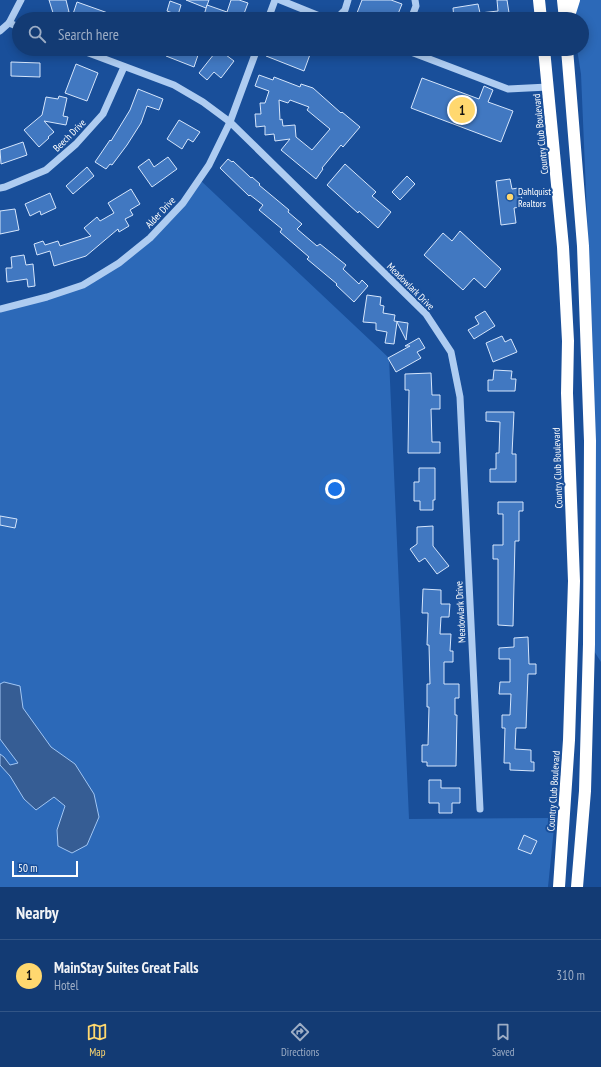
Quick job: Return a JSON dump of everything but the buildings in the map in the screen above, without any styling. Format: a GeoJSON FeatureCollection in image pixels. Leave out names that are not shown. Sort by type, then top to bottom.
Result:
{"type":"FeatureCollection","features":[{"type":"Feature","properties":{"kind":"highway"},"geometry":{"type":"LineString","coordinates":[[539,0],[540,12]]}},
{"type":"Feature","properties":{"kind":"highway"},"geometry":{"type":"LineString","coordinates":[[563,0],[565,12]]}},
{"type":"Feature","properties":{"kind":"highway"},"geometry":{"type":"LineString","coordinates":[[569,12],[574,0]]}},
{"type":"Feature","properties":{"kind":"highway","name":"Country Club Boulevard"},"geometry":{"type":"LineString","coordinates":[[545,56],[558,186],[568,341],[567,393],[574,582],[569,740],[559,887]]}},
{"type":"Feature","properties":{"kind":"highway"},"geometry":{"type":"LineString","coordinates":[[568,56],[583,246],[590,440],[589,644],[586,791],[577,887]]}},
{"type":"Feature","properties":{"kind":"street"},"geometry":{"type":"LineString","coordinates":[[15,12],[21,0]]}},
{"type":"Feature","properties":{"kind":"street"},"geometry":{"type":"LineString","coordinates":[[271,12],[275,0]]}},
{"type":"Feature","properties":{"kind":"street"},"geometry":{"type":"LineString","coordinates":[[280,0],[310,12]]}},
{"type":"Feature","properties":{"kind":"street"},"geometry":{"type":"LineString","coordinates":[[343,12],[348,0]]}},
{"type":"Feature","properties":{"kind":"street"},"geometry":{"type":"LineString","coordinates":[[414,12],[416,6],[415,0]]}},
{"type":"Feature","properties":{"kind":"street"},"geometry":{"type":"LineString","coordinates":[[0,31],[9,23],[12,17]]}},
{"type":"Feature","properties":{"kind":"street","name":"Meadowlark Drive"},"geometry":{"type":"LineString","coordinates":[[96,56],[174,85],[203,102],[230,122],[426,314],[451,352],[460,397],[480,809]]}},
{"type":"Feature","properties":{"kind":"street","name":"Alder Drive"},"geometry":{"type":"LineString","coordinates":[[0,309],[83,284],[119,263],[150,238],[183,203],[209,165],[230,122],[254,56]]}},
{"type":"Feature","properties":{"kind":"street"},"geometry":{"type":"LineString","coordinates":[[421,56],[508,89],[548,87]]}},
{"type":"Feature","properties":{"kind":"street","name":"Beech Drive"},"geometry":{"type":"LineString","coordinates":[[0,188],[46,170],[76,144],[102,114],[124,67]]}},
{"type":"Feature","properties":{"kind":"shaded area"},"geometry":{"type":"Polygon","coordinates":[[[578,0],[601,0],[601,662],[594,651],[588,239],[581,74],[578,56],[589,56],[589,12],[574,12],[578,0]]]}},
{"type":"Feature","properties":{"kind":"shaded area"},"geometry":{"type":"Polygon","coordinates":[[[199,179],[389,358],[409,819],[555,818],[548,887],[0,887],[0,309],[83,285],[150,238],[199,179]]]}},
{"type":"Feature","properties":{"kind":"shaded area"},"geometry":{"type":"Polygon","coordinates":[[[4,682],[20,686],[23,708],[51,747],[75,764],[94,794],[99,817],[87,845],[72,853],[58,846],[57,830],[65,806],[54,797],[36,810],[24,799],[10,776],[0,765],[0,754],[10,765],[18,763],[0,739],[0,684],[4,682]]]}},
{"type":"Feature","properties":{"kind":"place","name":"MainStay Suites Great Falls"},"geometry":{"type":"Point","coordinates":[462,110]}},
{"type":"Feature","properties":{"kind":"place","name":"Dahlquist Realtors"},"geometry":{"type":"Point","coordinates":[510,197]}}]}
